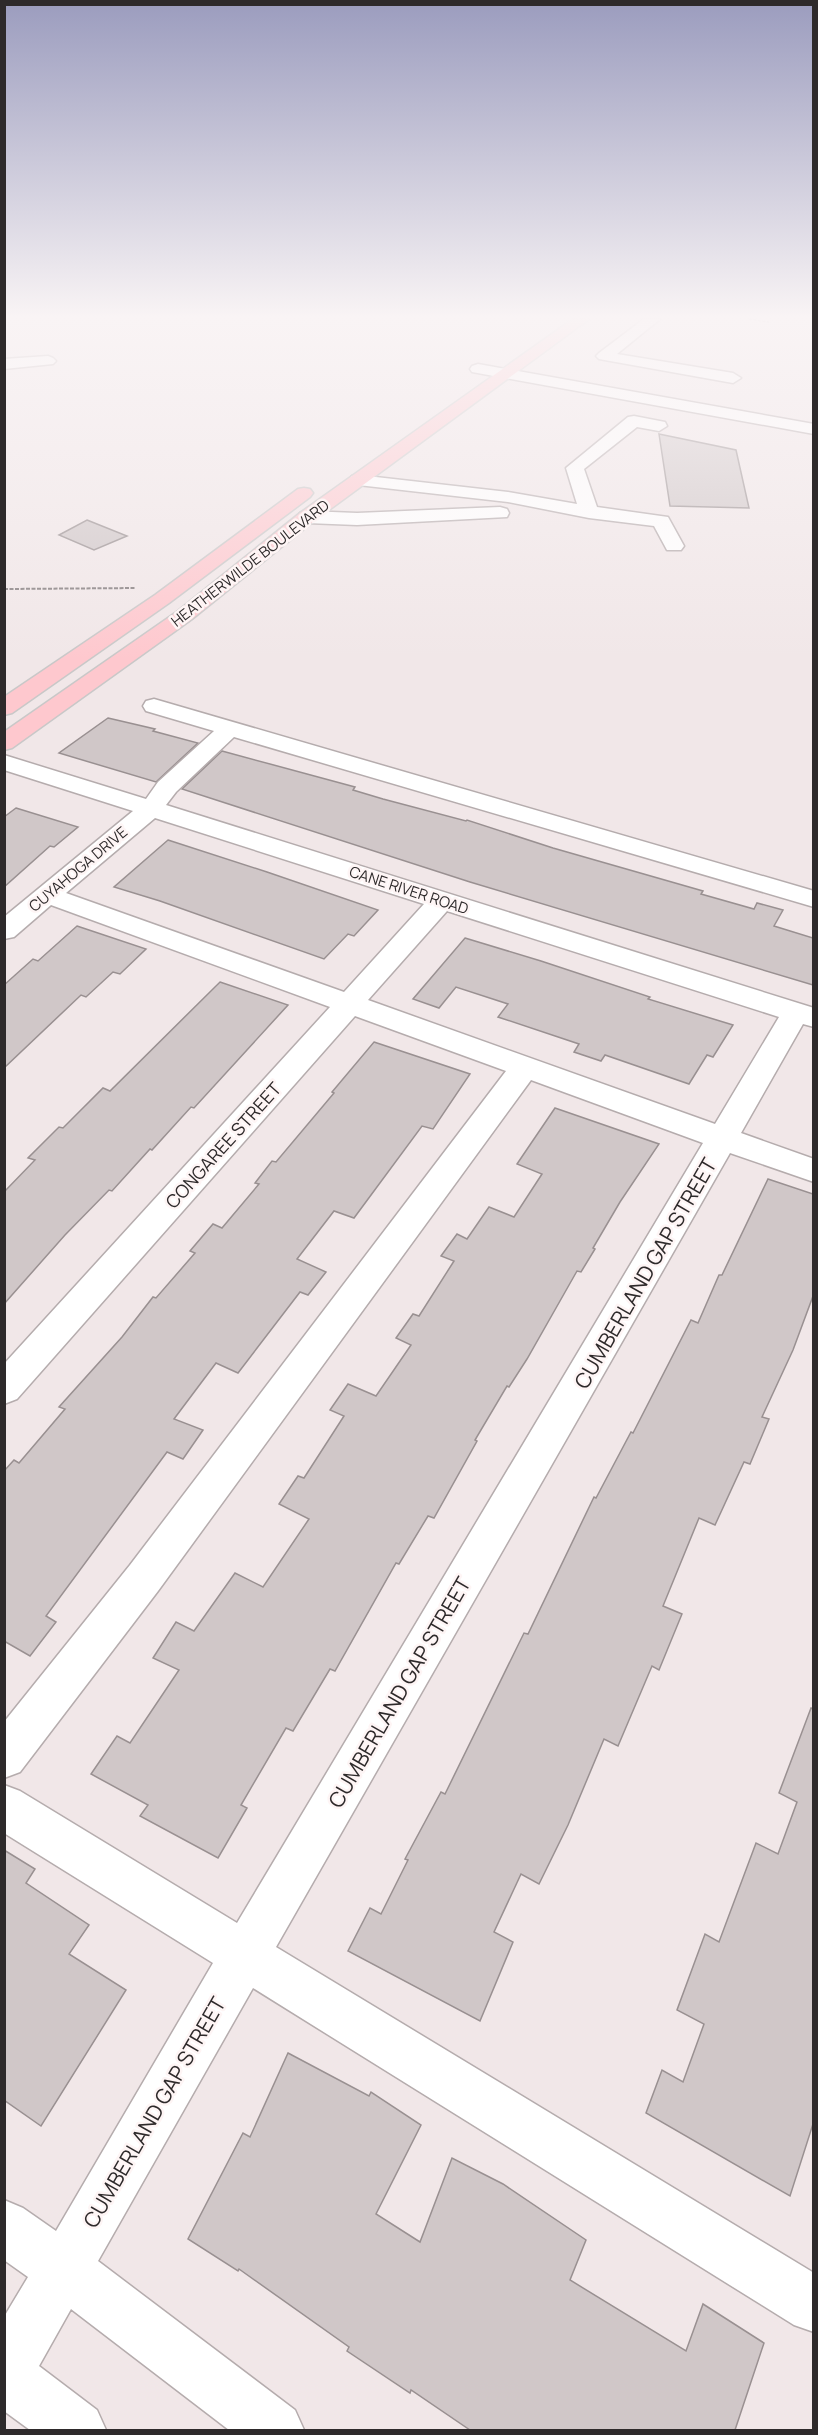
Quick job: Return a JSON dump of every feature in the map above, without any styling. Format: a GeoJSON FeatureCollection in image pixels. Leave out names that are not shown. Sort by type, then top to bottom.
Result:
{"type":"FeatureCollection","features":[{"type":"Feature","properties":{"kind":"main road","name":"HEATHERWILDE BOULEVARD"},"geometry":{"type":"LineString","coordinates":[[4,743],[185,615],[307,517],[424,433]]}},
{"type":"Feature","properties":{"kind":"main road","name":"HEATHERWILDE BOULEVARD"},"geometry":{"type":"LineString","coordinates":[[4,708],[172,592],[317,484]]}},
{"type":"Feature","properties":{"kind":"main road"},"geometry":{"type":"LineString","coordinates":[[279,511],[307,517]]}},
{"type":"Feature","properties":{"kind":"street"},"geometry":{"type":"LineString","coordinates":[[589,513],[575,468],[619,433]]}},
{"type":"Feature","properties":{"kind":"street"},"geometry":{"type":"LineString","coordinates":[[358,480],[508,497],[589,513],[662,521],[674,546]]}},
{"type":"Feature","properties":{"kind":"street"},"geometry":{"type":"LineString","coordinates":[[307,517],[357,519],[462,513],[589,513]]}},
{"type":"Feature","properties":{"kind":"street"},"geometry":{"type":"LineString","coordinates":[[154,706],[813,899]]}},
{"type":"Feature","properties":{"kind":"street","name":"CUYAHOGA DRIVE"},"geometry":{"type":"LineString","coordinates":[[4,930],[152,808],[167,787],[230,728]]}},
{"type":"Feature","properties":{"kind":"street","name":"CANE RIVER ROAD"},"geometry":{"type":"LineString","coordinates":[[4,762],[805,1015]]}},
{"type":"Feature","properties":{"kind":"street"},"geometry":{"type":"LineString","coordinates":[[48,895],[813,1171]]}},
{"type":"Feature","properties":{"kind":"street","name":"CONGAREE STREET"},"geometry":{"type":"LineString","coordinates":[[4,1389],[441,900]]}},
{"type":"Feature","properties":{"kind":"street","name":"CUMBERLAND GAP STREET"},"geometry":{"type":"LineString","coordinates":[[4,2374],[245,1955],[724,1138],[805,1015]]}},
{"type":"Feature","properties":{"kind":"street"},"geometry":{"type":"LineString","coordinates":[[4,1757],[144,1578],[525,1067]]}},
{"type":"Feature","properties":{"kind":"street"},"geometry":{"type":"LineString","coordinates":[[4,1807],[813,2305]]}},
{"type":"Feature","properties":{"kind":"street"},"geometry":{"type":"LineString","coordinates":[[4,2227],[64,2269],[275,2430]]}},
{"type":"Feature","properties":{"kind":"street"},"geometry":{"type":"LineString","coordinates":[[4,2374],[77,2430]]}},
{"type":"Feature","properties":{"kind":"path"},"geometry":{"type":"LineString","coordinates":[[4,589],[125,587],[172,592]]}},
{"type":"Feature","properties":{"kind":"building"},"geometry":{"type":"Polygon","coordinates":[[[659,434],[736,450],[749,508],[670,506],[659,434]]]}},
{"type":"Feature","properties":{"kind":"building"},"geometry":{"type":"Polygon","coordinates":[[[87,520],[127,536],[94,550],[59,535],[87,520]]]}},
{"type":"Feature","properties":{"kind":"building"},"geometry":{"type":"Polygon","coordinates":[[[108,718],[155,729],[153,731],[198,743],[156,782],[59,753],[108,718]]]}},
{"type":"Feature","properties":{"kind":"building"},"geometry":{"type":"Polygon","coordinates":[[[222,751],[355,787],[353,790],[383,799],[467,820],[553,848],[703,891],[701,894],[754,909],[757,903],[783,910],[774,926],[813,938],[813,985],[470,882],[182,789],[222,751]]]}},
{"type":"Feature","properties":{"kind":"building"},"geometry":{"type":"Polygon","coordinates":[[[16,808],[78,827],[54,847],[50,846],[4,887],[4,817],[16,808]]]}},
{"type":"Feature","properties":{"kind":"building"},"geometry":{"type":"Polygon","coordinates":[[[168,840],[378,910],[354,936],[348,934],[324,959],[114,887],[168,840]]]}},
{"type":"Feature","properties":{"kind":"building"},"geometry":{"type":"Polygon","coordinates":[[[77,926],[146,949],[120,974],[113,972],[86,997],[81,995],[4,1068],[4,985],[33,959],[38,961],[77,926]]]}},
{"type":"Feature","properties":{"kind":"building"},"geometry":{"type":"Polygon","coordinates":[[[465,938],[733,1025],[713,1057],[707,1055],[689,1084],[605,1055],[601,1061],[574,1052],[579,1044],[498,1017],[508,1004],[456,987],[439,1008],[413,999],[465,938]]]}},
{"type":"Feature","properties":{"kind":"building"},"geometry":{"type":"Polygon","coordinates":[[[220,982],[288,1005],[194,1108],[191,1107],[112,1191],[109,1190],[65,1235],[4,1304],[4,1192],[35,1160],[28,1158],[59,1127],[63,1128],[103,1088],[110,1091],[220,982]]]}},
{"type":"Feature","properties":{"kind":"building"},"geometry":{"type":"Polygon","coordinates":[[[374,1042],[470,1074],[433,1129],[422,1126],[354,1218],[334,1211],[297,1259],[326,1272],[308,1295],[300,1292],[238,1373],[216,1363],[174,1419],[203,1430],[183,1459],[167,1452],[46,1616],[56,1622],[30,1656],[4,1641],[4,1471],[14,1460],[19,1463],[65,1409],[59,1407],[122,1337],[153,1297],[156,1298],[195,1253],[190,1251],[213,1224],[222,1228],[259,1184],[255,1183],[272,1161],[276,1162],[374,1042]]]}},
{"type":"Feature","properties":{"kind":"building"},"geometry":{"type":"Polygon","coordinates":[[[555,1108],[659,1144],[620,1202],[581,1272],[577,1271],[527,1359],[509,1387],[507,1386],[475,1440],[477,1441],[434,1518],[428,1516],[399,1564],[396,1563],[335,1671],[330,1669],[293,1731],[286,1728],[241,1805],[247,1808],[218,1858],[140,1816],[148,1805],[91,1774],[117,1736],[130,1743],[179,1670],[153,1658],[176,1622],[194,1631],[235,1573],[263,1587],[309,1519],[279,1504],[298,1476],[304,1478],[344,1416],[330,1410],[348,1384],[376,1396],[411,1345],[396,1338],[413,1314],[419,1316],[454,1261],[441,1256],[457,1234],[467,1239],[489,1207],[514,1217],[542,1174],[517,1164],[555,1108]]]}},
{"type":"Feature","properties":{"kind":"building"},"geometry":{"type":"Polygon","coordinates":[[[768,1179],[813,1194],[813,1296],[793,1350],[762,1417],[769,1419],[750,1464],[744,1462],[715,1525],[699,1518],[663,1606],[682,1614],[659,1670],[652,1666],[618,1746],[604,1739],[568,1825],[539,1884],[521,1874],[494,1932],[513,1942],[480,2021],[348,1951],[370,1908],[381,1914],[408,1860],[405,1859],[441,1792],[445,1794],[524,1633],[528,1634],[594,1497],[596,1498],[631,1432],[633,1433],[691,1320],[698,1323],[719,1275],[722,1275],[768,1179]]]}},
{"type":"Feature","properties":{"kind":"building"},"geometry":{"type":"Polygon","coordinates":[[[811,1708],[813,1709],[813,2124],[790,2196],[646,2113],[662,2070],[683,2082],[704,2024],[677,2010],[705,1934],[719,1942],[756,1843],[778,1854],[797,1802],[779,1793],[811,1708]]]}},
{"type":"Feature","properties":{"kind":"building"},"geometry":{"type":"Polygon","coordinates":[[[4,1850],[35,1869],[26,1883],[89,1925],[69,1954],[126,1990],[41,2126],[4,2100],[4,1850]]]}},
{"type":"Feature","properties":{"kind":"building"},"geometry":{"type":"Polygon","coordinates":[[[288,2053],[369,2096],[371,2092],[421,2125],[376,2214],[420,2242],[452,2158],[503,2184],[586,2240],[570,2280],[686,2351],[703,2304],[764,2343],[735,2430],[470,2430],[347,2351],[349,2347],[239,2269],[238,2271],[188,2239],[243,2133],[250,2137],[288,2053]]]}}]}
